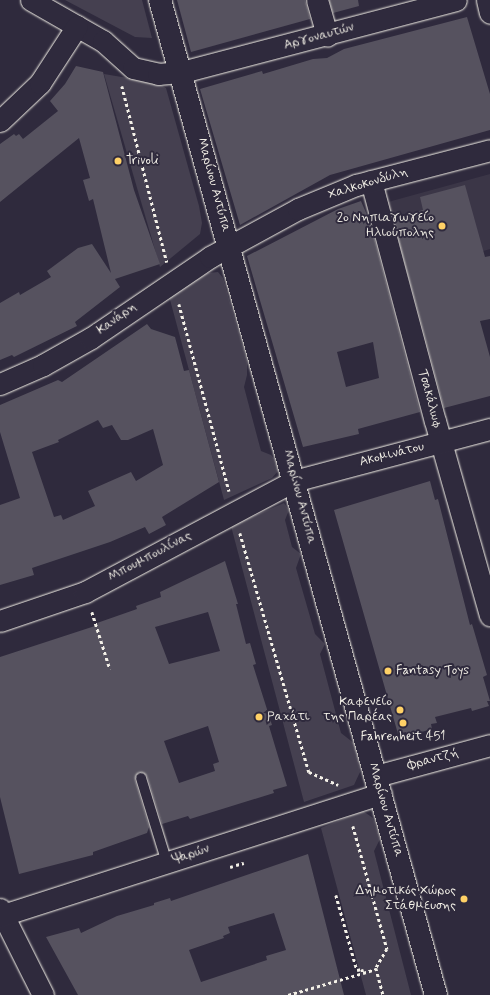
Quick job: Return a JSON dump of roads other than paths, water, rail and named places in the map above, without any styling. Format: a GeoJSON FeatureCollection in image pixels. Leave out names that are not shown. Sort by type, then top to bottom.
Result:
{"type":"FeatureCollection","features":[{"type":"Feature","properties":{"kind":"street","name":"Αργοναυτών"},"geometry":{"type":"LineString","coordinates":[[31,0],[103,41],[133,68],[158,74],[182,72],[327,36],[456,0]]}},
{"type":"Feature","properties":{"kind":"street","name":"Μαρίνου Αντύπα"},"geometry":{"type":"LineString","coordinates":[[160,0],[182,72],[436,995]]}},
{"type":"Feature","properties":{"kind":"street"},"geometry":{"type":"LineString","coordinates":[[317,0],[327,36]]}},
{"type":"Feature","properties":{"kind":"street"},"geometry":{"type":"LineString","coordinates":[[487,0],[490,13]]}},
{"type":"Feature","properties":{"kind":"street"},"geometry":{"type":"LineString","coordinates":[[0,120],[40,83],[77,26]]}},
{"type":"Feature","properties":{"kind":"street","name":"Χαλκοκονδύλη"},"geometry":{"type":"LineString","coordinates":[[230,246],[298,209],[371,182],[490,150]]}},
{"type":"Feature","properties":{"kind":"street","name":"Τσακάλωφ"},"geometry":{"type":"LineString","coordinates":[[371,182],[440,443],[490,615]]}},
{"type":"Feature","properties":{"kind":"street","name":"Κανάρη"},"geometry":{"type":"LineString","coordinates":[[0,384],[43,365],[91,338],[173,280],[230,246]]}},
{"type":"Feature","properties":{"kind":"street","name":"Ακομινάτου"},"geometry":{"type":"LineString","coordinates":[[294,481],[490,429]]}},
{"type":"Feature","properties":{"kind":"street","name":"Μπουμπουλίνας"},"geometry":{"type":"LineString","coordinates":[[0,621],[85,592],[294,481]]}},
{"type":"Feature","properties":{"kind":"street","name":"Φραντζή"},"geometry":{"type":"LineString","coordinates":[[379,785],[490,744]]}},
{"type":"Feature","properties":{"kind":"street","name":"Ψαρών"},"geometry":{"type":"LineString","coordinates":[[1,914],[167,863],[379,785]]}},
{"type":"Feature","properties":{"kind":"street"},"geometry":{"type":"LineString","coordinates":[[1,914],[43,995]]}},
{"type":"Feature","properties":{"kind":"lane"},"geometry":{"type":"LineString","coordinates":[[141,778],[167,863]]}},
{"type":"Feature","properties":{"kind":"place","name":"Trivoli"},"geometry":{"type":"Point","coordinates":[118,161]}},
{"type":"Feature","properties":{"kind":"place","name":"2ο Νηπιαγωγείο Ηλιούπολης"},"geometry":{"type":"Point","coordinates":[442,226]}},
{"type":"Feature","properties":{"kind":"place","name":"Fantasy Toys"},"geometry":{"type":"Point","coordinates":[388,671]}},
{"type":"Feature","properties":{"kind":"place","name":"Καφενείο της Παρέας"},"geometry":{"type":"Point","coordinates":[400,710]}},
{"type":"Feature","properties":{"kind":"place","name":"Ραχάτι"},"geometry":{"type":"Point","coordinates":[259,717]}},
{"type":"Feature","properties":{"kind":"place","name":"Fahrenheit 451"},"geometry":{"type":"Point","coordinates":[403,723]}},
{"type":"Feature","properties":{"kind":"place","name":"Δημοτικός Χώρος Στάθμευσης"},"geometry":{"type":"Point","coordinates":[464,899]}}]}
